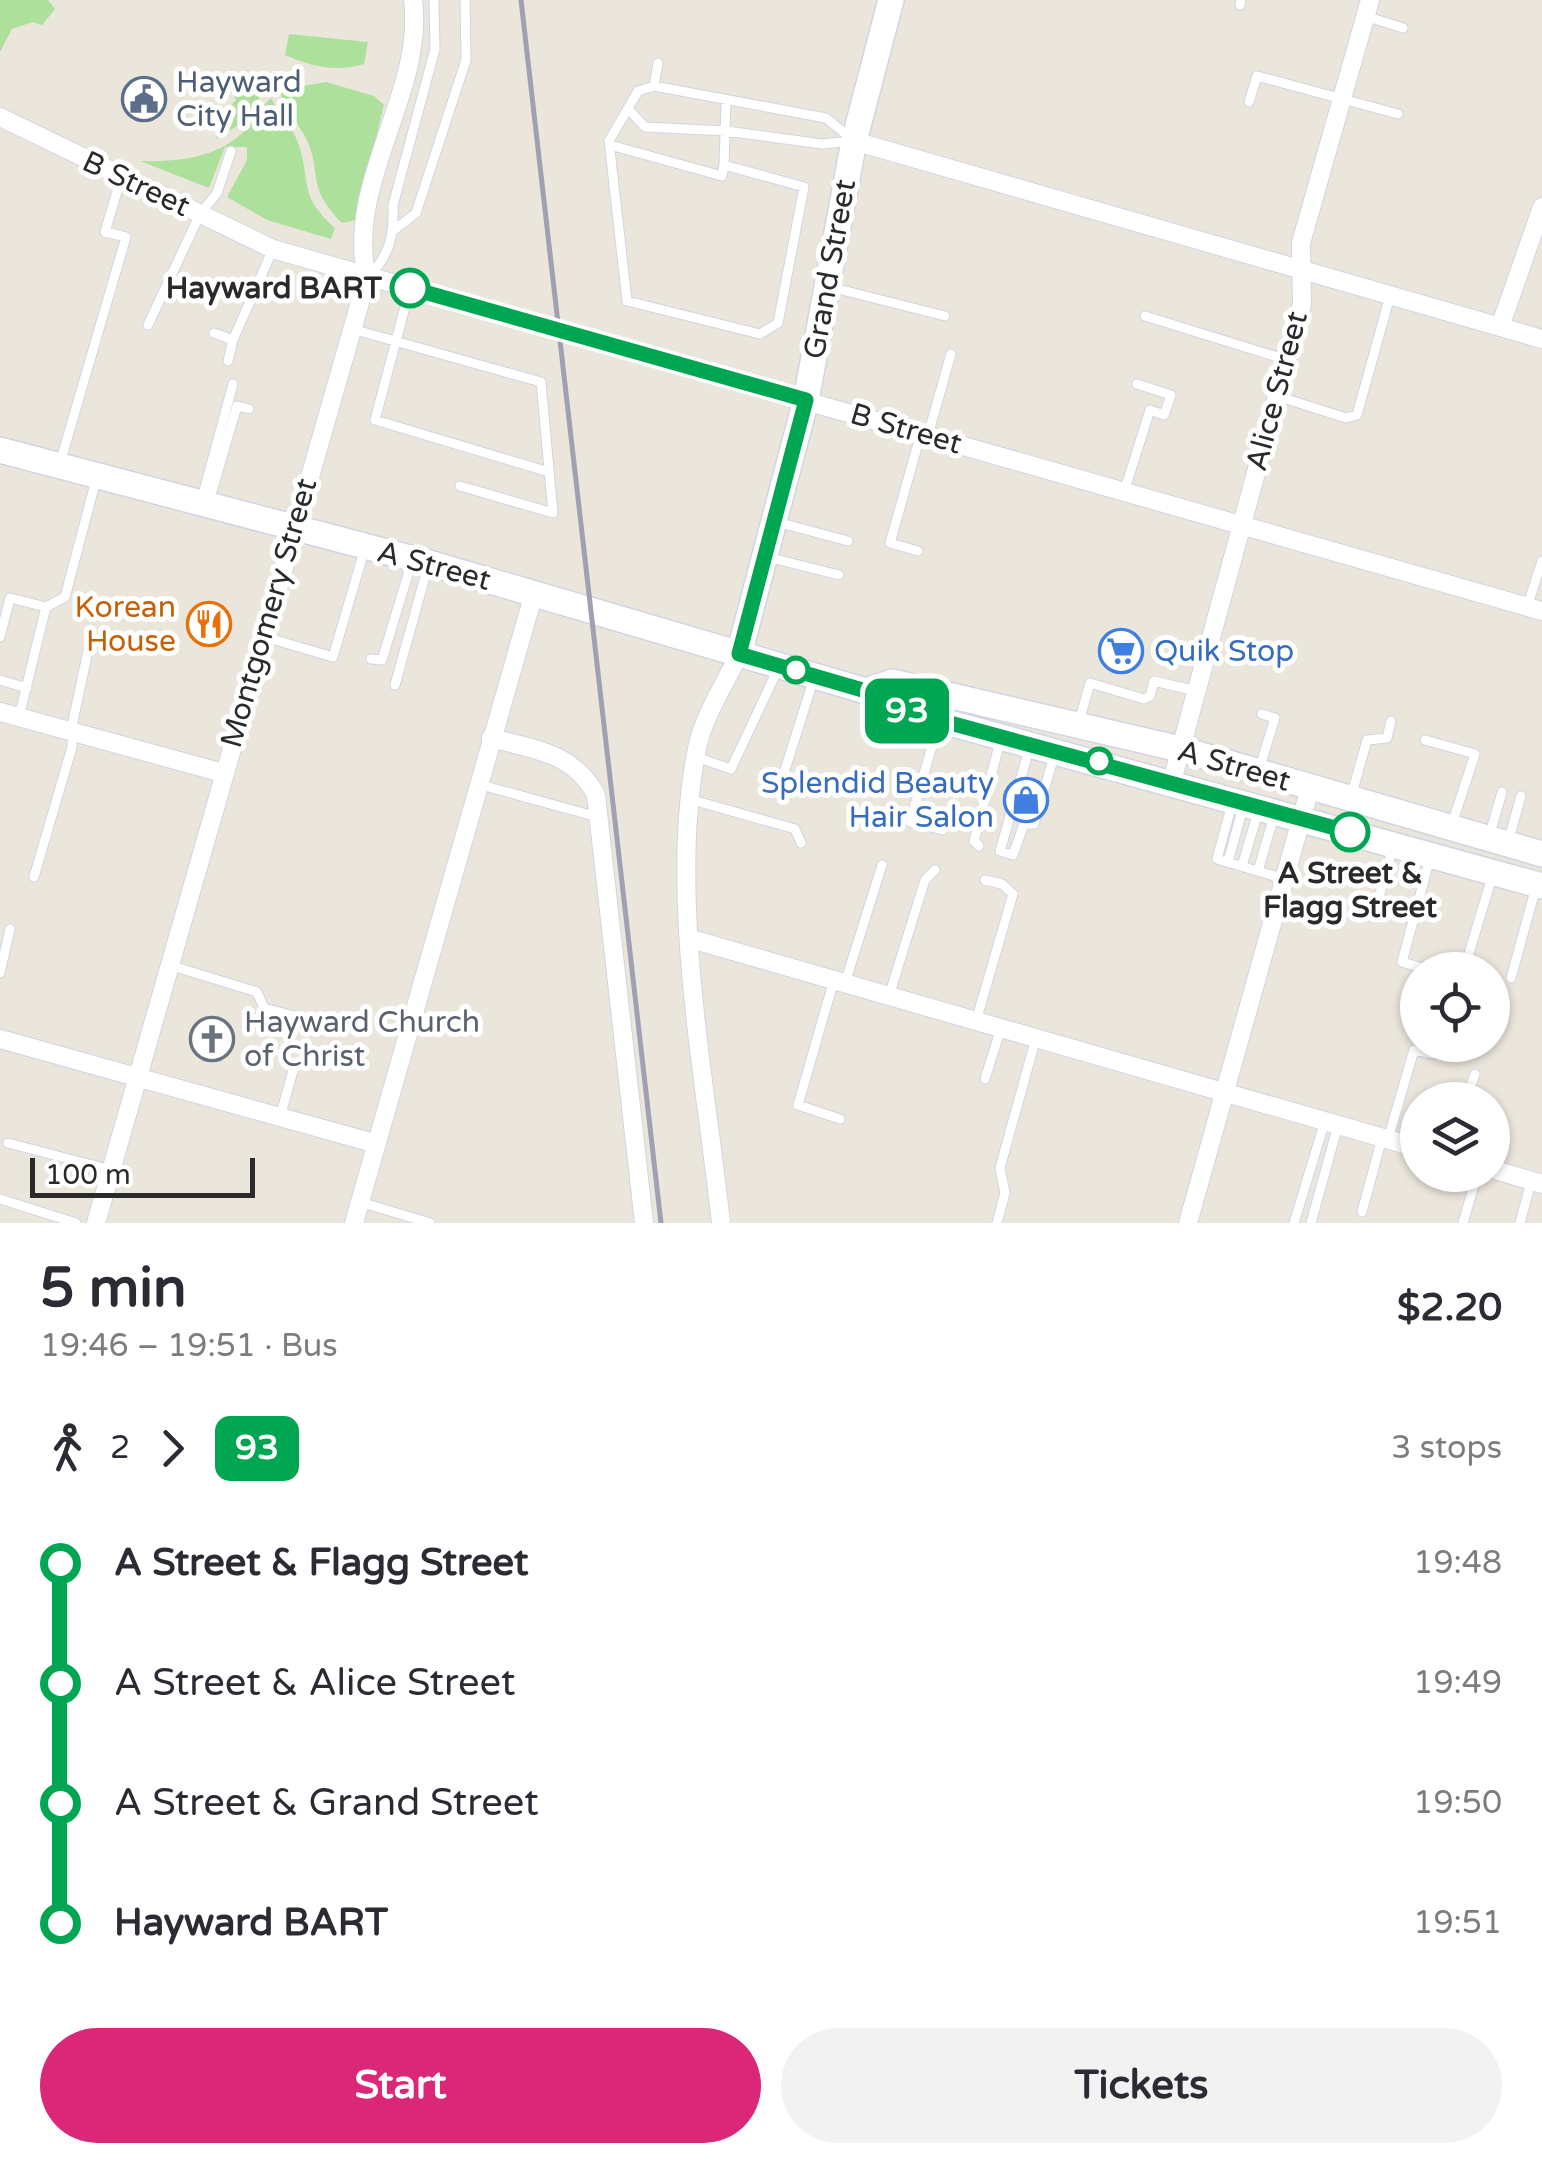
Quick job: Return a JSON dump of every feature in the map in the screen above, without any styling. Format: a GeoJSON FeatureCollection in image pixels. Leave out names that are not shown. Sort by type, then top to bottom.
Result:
{"type":"FeatureCollection","features":[{"type":"Feature","properties":{"kind":"main road","name":"Grand Street"},"geometry":{"type":"LineString","coordinates":[[739,654],[806,400],[854,141],[891,0]]}},
{"type":"Feature","properties":{"kind":"main road","name":"A Street"},"geometry":{"type":"LineString","coordinates":[[0,450],[534,592],[866,691],[888,706],[1172,781],[1539,886]]}},
{"type":"Feature","properties":{"kind":"main road","name":"A Street"},"geometry":{"type":"LineString","coordinates":[[866,691],[892,682],[1180,749],[1542,854]]}},
{"type":"Feature","properties":{"kind":"street","name":"Montgomery Street"},"geometry":{"type":"LineString","coordinates":[[96,1223],[366,278],[361,252],[365,211],[414,35],[414,0]]}},
{"type":"Feature","properties":{"kind":"street","name":"Alice Street"},"geometry":{"type":"LineString","coordinates":[[1172,781],[1302,304],[1301,243],[1368,8]]}},
{"type":"Feature","properties":{"kind":"street","name":"B Street"},"geometry":{"type":"LineString","coordinates":[[0,117],[273,250],[1535,609]]}},
{"type":"Feature","properties":{"kind":"street"},"geometry":{"type":"LineString","coordinates":[[854,141],[1542,340]]}},
{"type":"Feature","properties":{"kind":"street"},"geometry":{"type":"LineString","coordinates":[[1500,328],[1541,214]]}},
{"type":"Feature","properties":{"kind":"street"},"geometry":{"type":"LineString","coordinates":[[354,1223],[534,592]]}},
{"type":"Feature","properties":{"kind":"street"},"geometry":{"type":"LineString","coordinates":[[721,1223],[691,939],[684,826],[699,739],[739,654]]}},
{"type":"Feature","properties":{"kind":"street"},"geometry":{"type":"LineString","coordinates":[[0,712],[223,773]]}},
{"type":"Feature","properties":{"kind":"street"},"geometry":{"type":"LineString","coordinates":[[491,738],[570,762],[585,774],[601,818],[644,1223]]}},
{"type":"Feature","properties":{"kind":"street"},"geometry":{"type":"LineString","coordinates":[[1188,1223],[1310,788]]}},
{"type":"Feature","properties":{"kind":"street"},"geometry":{"type":"LineString","coordinates":[[691,939],[1400,1143]]}},
{"type":"Feature","properties":{"kind":"street"},"geometry":{"type":"LineString","coordinates":[[0,1040],[376,1144]]}},
{"type":"Feature","properties":{"kind":"street"},"geometry":{"type":"LineString","coordinates":[[1510,1175],[1537,1182]]}},
{"type":"Feature","properties":{"kind":"lane"},"geometry":{"type":"LineString","coordinates":[[366,278],[385,260],[394,230],[392,205],[434,49],[434,0]]}},
{"type":"Feature","properties":{"kind":"lane"},"geometry":{"type":"LineString","coordinates":[[394,230],[416,213],[427,184],[468,49],[466,0]]}},
{"type":"Feature","properties":{"kind":"lane"},"geometry":{"type":"LineString","coordinates":[[1368,8],[1403,28]]}},
{"type":"Feature","properties":{"kind":"lane"},"geometry":{"type":"LineString","coordinates":[[654,86],[658,63]]}},
{"type":"Feature","properties":{"kind":"lane"},"geometry":{"type":"LineString","coordinates":[[1249,102],[1258,76],[1398,114]]}},
{"type":"Feature","properties":{"kind":"lane"},"geometry":{"type":"LineString","coordinates":[[724,165],[804,187],[778,323],[760,334],[627,301],[610,144],[616,126],[630,111],[630,99],[638,91],[654,86],[826,118],[854,141]]}},
{"type":"Feature","properties":{"kind":"lane"},"geometry":{"type":"LineString","coordinates":[[610,144],[722,176],[726,101]]}},
{"type":"Feature","properties":{"kind":"lane"},"geometry":{"type":"LineString","coordinates":[[630,111],[646,127],[726,131],[822,144],[854,141]]}},
{"type":"Feature","properties":{"kind":"lane"},"geometry":{"type":"LineString","coordinates":[[148,325],[200,214],[217,192],[231,151]]}},
{"type":"Feature","properties":{"kind":"lane"},"geometry":{"type":"LineString","coordinates":[[59,466],[126,238],[105,232],[121,178]]}},
{"type":"Feature","properties":{"kind":"lane"},"geometry":{"type":"LineString","coordinates":[[228,361],[233,340],[273,250]]}},
{"type":"Feature","properties":{"kind":"lane"},"geometry":{"type":"LineString","coordinates":[[827,286],[945,316]]}},
{"type":"Feature","properties":{"kind":"lane"},"geometry":{"type":"LineString","coordinates":[[410,288],[375,420],[550,472]]}},
{"type":"Feature","properties":{"kind":"lane"},"geometry":{"type":"LineString","coordinates":[[1277,396],[1346,418],[1357,414],[1390,296]]}},
{"type":"Feature","properties":{"kind":"lane"},"geometry":{"type":"LineString","coordinates":[[1145,316],[1287,360]]}},
{"type":"Feature","properties":{"kind":"lane"},"geometry":{"type":"LineString","coordinates":[[352,329],[540,382],[553,513],[460,486]]}},
{"type":"Feature","properties":{"kind":"lane"},"geometry":{"type":"LineString","coordinates":[[214,333],[233,340]]}},
{"type":"Feature","properties":{"kind":"lane"},"geometry":{"type":"LineString","coordinates":[[918,551],[890,543],[951,354]]}},
{"type":"Feature","properties":{"kind":"lane"},"geometry":{"type":"LineString","coordinates":[[204,506],[232,384]]}},
{"type":"Feature","properties":{"kind":"lane"},"geometry":{"type":"LineString","coordinates":[[1124,492],[1150,410],[1164,415],[1171,394],[1137,384]]}},
{"type":"Feature","properties":{"kind":"lane"},"geometry":{"type":"LineString","coordinates":[[204,506],[237,406],[249,409]]}},
{"type":"Feature","properties":{"kind":"lane"},"geometry":{"type":"LineString","coordinates":[[0,637],[10,598],[46,607],[64,597],[96,476]]}},
{"type":"Feature","properties":{"kind":"lane"},"geometry":{"type":"LineString","coordinates":[[774,521],[848,542]]}},
{"type":"Feature","properties":{"kind":"lane"},"geometry":{"type":"LineString","coordinates":[[262,636],[333,658],[366,547]]}},
{"type":"Feature","properties":{"kind":"lane"},"geometry":{"type":"LineString","coordinates":[[765,556],[839,575]]}},
{"type":"Feature","properties":{"kind":"lane"},"geometry":{"type":"LineString","coordinates":[[371,659],[382,660],[421,561]]}},
{"type":"Feature","properties":{"kind":"lane"},"geometry":{"type":"LineString","coordinates":[[395,685],[421,561]]}},
{"type":"Feature","properties":{"kind":"lane"},"geometry":{"type":"LineString","coordinates":[[1535,609],[1542,561]]}},
{"type":"Feature","properties":{"kind":"lane"},"geometry":{"type":"LineString","coordinates":[[19,717],[46,607]]}},
{"type":"Feature","properties":{"kind":"lane"},"geometry":{"type":"LineString","coordinates":[[34,878],[72,747],[71,732],[88,651]]}},
{"type":"Feature","properties":{"kind":"lane"},"geometry":{"type":"LineString","coordinates":[[696,757],[731,769],[780,666]]}},
{"type":"Feature","properties":{"kind":"lane"},"geometry":{"type":"LineString","coordinates":[[784,773],[814,676]]}},
{"type":"Feature","properties":{"kind":"lane"},"geometry":{"type":"LineString","coordinates":[[0,680],[26,688]]}},
{"type":"Feature","properties":{"kind":"lane"},"geometry":{"type":"LineString","coordinates":[[1078,725],[1090,683],[1144,699],[1150,696],[1154,681],[1196,691]]}},
{"type":"Feature","properties":{"kind":"lane"},"geometry":{"type":"LineString","coordinates":[[1258,772],[1275,718],[1262,714]]}},
{"type":"Feature","properties":{"kind":"lane"},"geometry":{"type":"LineString","coordinates":[[940,720],[910,822],[943,830]]}},
{"type":"Feature","properties":{"kind":"lane"},"geometry":{"type":"LineString","coordinates":[[1350,800],[1367,740],[1386,738],[1391,721]]}},
{"type":"Feature","properties":{"kind":"lane"},"geometry":{"type":"LineString","coordinates":[[979,846],[974,840],[1002,736]]}},
{"type":"Feature","properties":{"kind":"lane"},"geometry":{"type":"LineString","coordinates":[[1426,740],[1475,754],[1450,829]]}},
{"type":"Feature","properties":{"kind":"lane"},"geometry":{"type":"LineString","coordinates":[[1043,746],[1034,824],[1024,824],[1013,855],[1000,852],[1043,746]]}},
{"type":"Feature","properties":{"kind":"lane"},"geometry":{"type":"LineString","coordinates":[[478,784],[601,818]]}},
{"type":"Feature","properties":{"kind":"lane"},"geometry":{"type":"LineString","coordinates":[[1498,842],[1502,792]]}},
{"type":"Feature","properties":{"kind":"lane"},"geometry":{"type":"LineString","coordinates":[[1498,842],[1522,796]]}},
{"type":"Feature","properties":{"kind":"lane"},"geometry":{"type":"LineString","coordinates":[[689,799],[795,829],[801,844]]}},
{"type":"Feature","properties":{"kind":"lane"},"geometry":{"type":"LineString","coordinates":[[1253,804],[1226,826],[1216,859],[1284,879]]}},
{"type":"Feature","properties":{"kind":"lane"},"geometry":{"type":"LineString","coordinates":[[1228,862],[1237,830],[1253,804]]}},
{"type":"Feature","properties":{"kind":"lane"},"geometry":{"type":"LineString","coordinates":[[1242,866],[1252,834],[1253,804]]}},
{"type":"Feature","properties":{"kind":"lane"},"geometry":{"type":"LineString","coordinates":[[1253,804],[1267,839],[1258,871]]}},
{"type":"Feature","properties":{"kind":"lane"},"geometry":{"type":"LineString","coordinates":[[1226,826],[1267,839]]}},
{"type":"Feature","properties":{"kind":"lane"},"geometry":{"type":"LineString","coordinates":[[1373,918],[1393,845]]}},
{"type":"Feature","properties":{"kind":"lane"},"geometry":{"type":"LineString","coordinates":[[1405,952],[1430,855]]}},
{"type":"Feature","properties":{"kind":"lane"},"geometry":{"type":"LineString","coordinates":[[840,1119],[798,1106],[882,865]]}},
{"type":"Feature","properties":{"kind":"lane"},"geometry":{"type":"LineString","coordinates":[[889,996],[925,880],[935,870]]}},
{"type":"Feature","properties":{"kind":"lane"},"geometry":{"type":"LineString","coordinates":[[1469,952],[1493,873]]}},
{"type":"Feature","properties":{"kind":"lane"},"geometry":{"type":"LineString","coordinates":[[976,1021],[1013,894],[1002,884],[985,880]]}},
{"type":"Feature","properties":{"kind":"lane"},"geometry":{"type":"LineString","coordinates":[[1511,978],[1539,886]]}},
{"type":"Feature","properties":{"kind":"lane"},"geometry":{"type":"LineString","coordinates":[[0,972],[10,928]]}},
{"type":"Feature","properties":{"kind":"lane"},"geometry":{"type":"LineString","coordinates":[[169,966],[257,992],[264,1008],[313,1021]]}},
{"type":"Feature","properties":{"kind":"lane"},"geometry":{"type":"LineString","coordinates":[[985,1079],[1001,1028]]}},
{"type":"Feature","properties":{"kind":"lane"},"geometry":{"type":"LineString","coordinates":[[997,1223],[1005,1192],[1000,1168],[1036,1038]]}},
{"type":"Feature","properties":{"kind":"lane"},"geometry":{"type":"LineString","coordinates":[[1362,1212],[1410,1062]]}},
{"type":"Feature","properties":{"kind":"lane"},"geometry":{"type":"LineString","coordinates":[[280,1118],[294,1067]]}},
{"type":"Feature","properties":{"kind":"lane"},"geometry":{"type":"LineString","coordinates":[[1472,1082],[1475,1074]]}},
{"type":"Feature","properties":{"kind":"lane"},"geometry":{"type":"LineString","coordinates":[[1294,1223],[1332,1123]]}},
{"type":"Feature","properties":{"kind":"lane"},"geometry":{"type":"LineString","coordinates":[[1310,1223],[1332,1123]]}},
{"type":"Feature","properties":{"kind":"lane"},"geometry":{"type":"LineString","coordinates":[[8,1143],[111,1170]]}},
{"type":"Feature","properties":{"kind":"lane"},"geometry":{"type":"LineString","coordinates":[[1520,1223],[1537,1182]]}},
{"type":"Feature","properties":{"kind":"lane"},"geometry":{"type":"LineString","coordinates":[[1463,1223],[1472,1192]]}},
{"type":"Feature","properties":{"kind":"lane"},"geometry":{"type":"LineString","coordinates":[[0,1200],[76,1223]]}},
{"type":"Feature","properties":{"kind":"lane"},"geometry":{"type":"LineString","coordinates":[[360,1202],[430,1223]]}},
{"type":"Feature","properties":{"kind":"green space"},"geometry":{"type":"Polygon","coordinates":[[[0,0],[48,0],[55,9],[42,25],[33,22],[12,29],[0,52],[0,0]]]}},
{"type":"Feature","properties":{"kind":"green space"},"geometry":{"type":"Polygon","coordinates":[[[289,34],[368,42],[364,64],[334,68],[285,55],[289,34]]]}},
{"type":"Feature","properties":{"kind":"green space"},"geometry":{"type":"Polygon","coordinates":[[[326,82],[374,96],[384,105],[356,220],[342,223],[323,199],[306,138],[280,90],[326,82]]]}},
{"type":"Feature","properties":{"kind":"green space"},"geometry":{"type":"Polygon","coordinates":[[[240,84],[269,86],[237,126],[216,139],[221,117],[236,100],[233,92],[240,84]]]}},
{"type":"Feature","properties":{"kind":"green space"},"geometry":{"type":"Polygon","coordinates":[[[271,98],[296,138],[314,205],[335,228],[331,239],[267,220],[227,197],[247,160],[247,147],[225,147],[209,188],[140,161],[179,160],[218,149],[244,131],[271,98]]]}},
{"type":"Feature","properties":{"kind":"railway"},"geometry":{"type":"LineString","coordinates":[[521,0],[661,1223]]}},
{"type":"Feature","properties":{"kind":"bus line","name":"93"},"geometry":{"type":"LineString","coordinates":[[410,288],[532,326],[806,400],[739,654],[866,691],[888,706],[1350,832]]}},
{"type":"Feature","properties":{"kind":"place","name":"Hayward City Hall"},"geometry":{"type":"Point","coordinates":[144,99]}},
{"type":"Feature","properties":{"kind":"place","name":"Hayward BART"},"geometry":{"type":"Point","coordinates":[410,288]}},
{"type":"Feature","properties":{"kind":"place","name":"Korean House"},"geometry":{"type":"Point","coordinates":[209,624]}},
{"type":"Feature","properties":{"kind":"place","name":"Quik Stop"},"geometry":{"type":"Point","coordinates":[1121,651]}},
{"type":"Feature","properties":{"kind":"place","name":"Splendid Beauty Hair Salon"},"geometry":{"type":"Point","coordinates":[1026,800]}},
{"type":"Feature","properties":{"kind":"place","name":"A Street & Flagg Street"},"geometry":{"type":"Point","coordinates":[1350,832]}},
{"type":"Feature","properties":{"kind":"place","name":"Hayward Church of Christ"},"geometry":{"type":"Point","coordinates":[212,1039]}}]}
